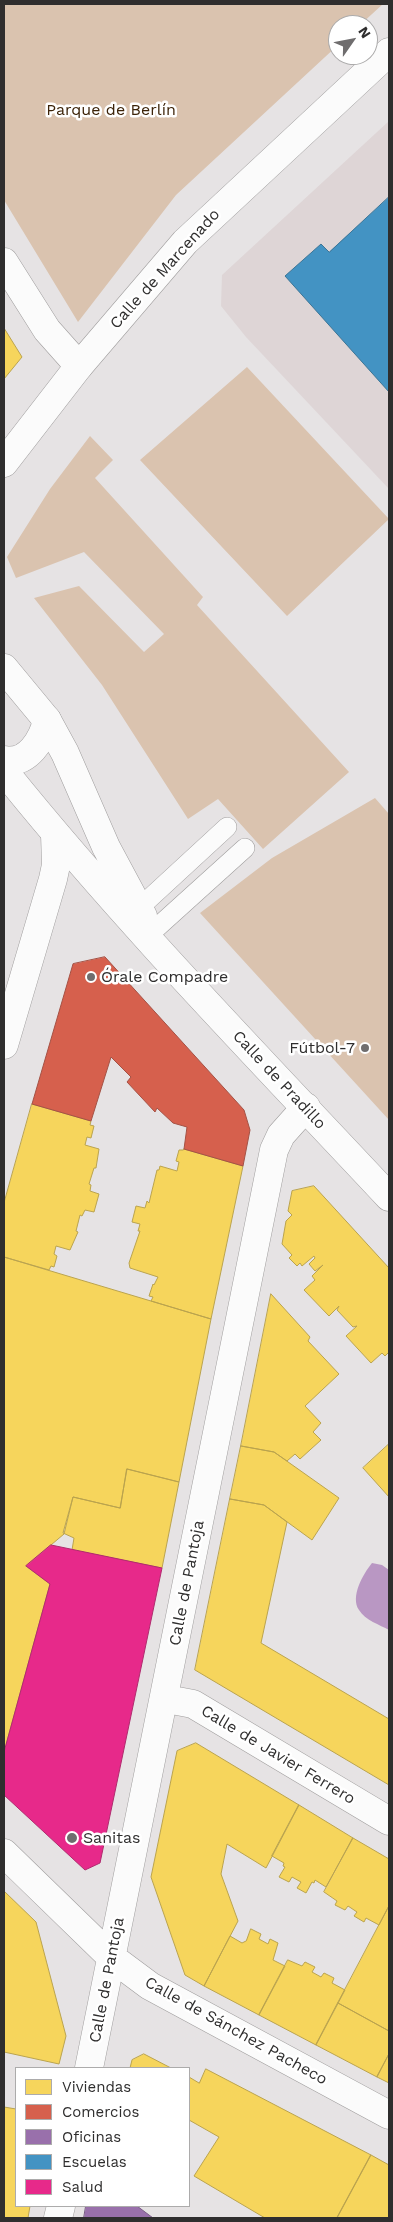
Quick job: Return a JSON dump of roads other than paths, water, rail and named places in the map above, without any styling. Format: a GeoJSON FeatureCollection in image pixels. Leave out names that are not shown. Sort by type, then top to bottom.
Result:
{"type":"FeatureCollection","features":[{"type":"Feature","properties":{"kind":"street","name":"Calle de Marcenado"},"geometry":{"type":"LineString","coordinates":[[4,463],[79,366],[185,242],[389,52]]}},
{"type":"Feature","properties":{"kind":"street"},"geometry":{"type":"LineString","coordinates":[[4,262],[47,330],[79,366]]}},
{"type":"Feature","properties":{"kind":"street","name":"Calle de Pradillo"},"geometry":{"type":"LineString","coordinates":[[4,668],[47,720],[106,847],[169,963]]}},
{"type":"Feature","properties":{"kind":"street"},"geometry":{"type":"LineString","coordinates":[[4,760],[18,758],[35,748],[40,741],[47,720]]}},
{"type":"Feature","properties":{"kind":"street","name":"Calle de Pradillo"},"geometry":{"type":"LineString","coordinates":[[4,771],[55,834],[169,963],[389,1197]]}},
{"type":"Feature","properties":{"kind":"street"},"geometry":{"type":"LineString","coordinates":[[4,1045],[53,879],[56,866],[55,834]]}},
{"type":"Feature","properties":{"kind":"street","name":"Calle de Pantoja"},"geometry":{"type":"LineString","coordinates":[[89,2067],[274,1150],[281,1135],[306,1107]]}},
{"type":"Feature","properties":{"kind":"street","name":"Calle de Javier Ferrero"},"geometry":{"type":"LineString","coordinates":[[163,1702],[172,1700],[193,1704],[389,1822]]}},
{"type":"Feature","properties":{"kind":"street","name":"Calle de Sánchez Pacheco"},"geometry":{"type":"LineString","coordinates":[[4,1852],[111,1957],[150,1986],[389,2114]]}},
{"type":"Feature","properties":{"kind":"lane"},"geometry":{"type":"LineString","coordinates":[[138,909],[227,827]]}},
{"type":"Feature","properties":{"kind":"lane"},"geometry":{"type":"LineString","coordinates":[[152,932],[245,848]]}},
{"type":"Feature","properties":{"kind":"place","name":"Órale Compadre"},"geometry":{"type":"Point","coordinates":[91,977]}},
{"type":"Feature","properties":{"kind":"place","name":"Fútbol-7"},"geometry":{"type":"Point","coordinates":[365,1048]}},
{"type":"Feature","properties":{"kind":"place","name":"Sanitas"},"geometry":{"type":"Point","coordinates":[72,1838]}},
{"type":"Feature","properties":{"kind":"park label","name":"Parque de Berlín"},"geometry":{"type":"Point","coordinates":[111,110]}}]}
